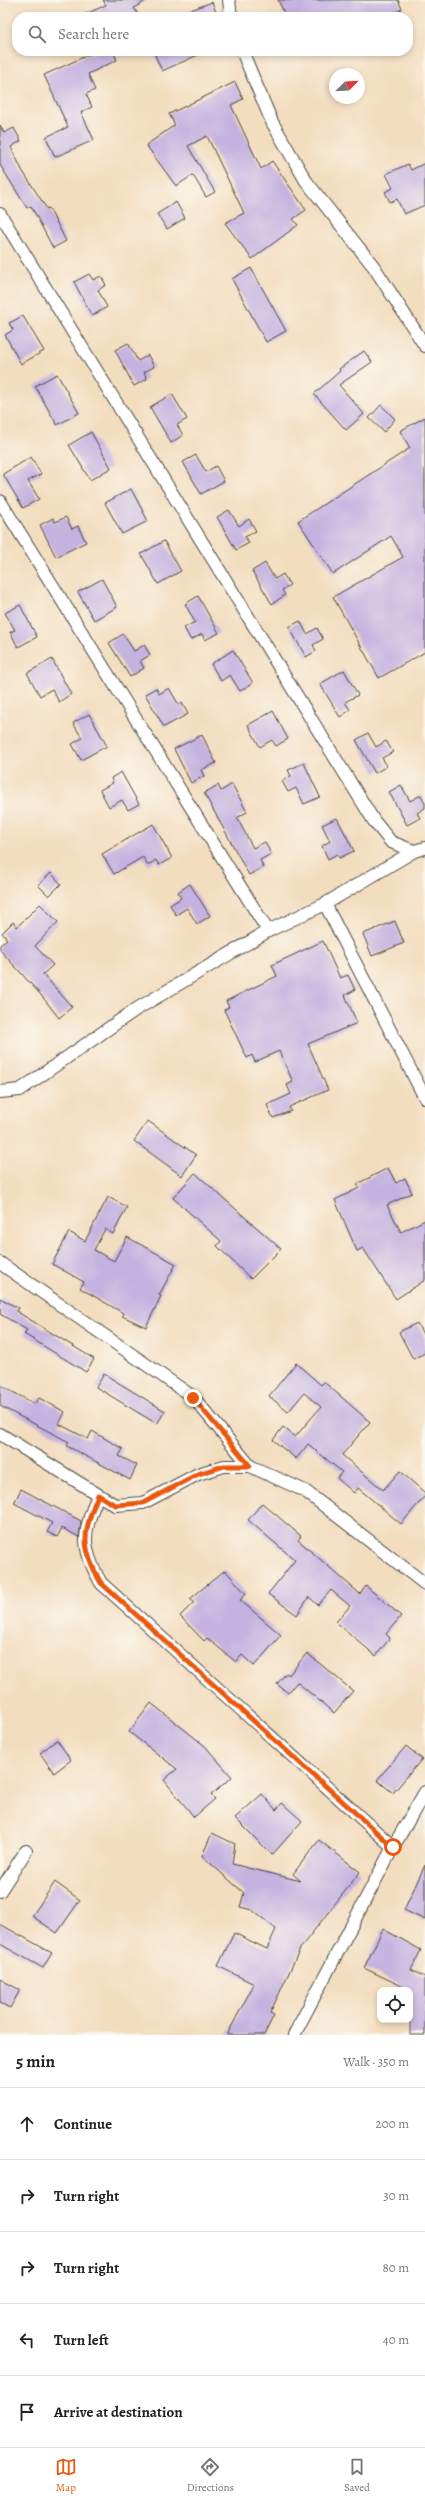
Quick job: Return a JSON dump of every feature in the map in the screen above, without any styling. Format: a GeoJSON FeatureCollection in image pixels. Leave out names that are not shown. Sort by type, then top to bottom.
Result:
{"type":"FeatureCollection","features":[{"type":"Feature","properties":{"kind":"street"},"geometry":{"type":"LineString","coordinates":[[229,0],[230,12]]}},
{"type":"Feature","properties":{"kind":"street"},"geometry":{"type":"LineString","coordinates":[[244,56],[272,122],[306,180],[374,268],[425,346]]}},
{"type":"Feature","properties":{"kind":"street"},"geometry":{"type":"LineString","coordinates":[[0,214],[374,821],[391,842],[420,850]]}},
{"type":"Feature","properties":{"kind":"street"},"geometry":{"type":"LineString","coordinates":[[0,501],[268,932]]}},
{"type":"Feature","properties":{"kind":"street"},"geometry":{"type":"LineString","coordinates":[[0,1092],[20,1090],[135,1010],[268,932],[324,904],[420,850]]}},
{"type":"Feature","properties":{"kind":"street"},"geometry":{"type":"LineString","coordinates":[[324,904],[425,1098]]}},
{"type":"Feature","properties":{"kind":"street"},"geometry":{"type":"LineString","coordinates":[[0,1263],[193,1398],[250,1466]]}},
{"type":"Feature","properties":{"kind":"street"},"geometry":{"type":"LineString","coordinates":[[0,1434],[115,1505],[143,1503],[198,1474],[224,1466],[250,1466],[305,1491],[425,1584]]}},
{"type":"Feature","properties":{"kind":"street"},"geometry":{"type":"LineString","coordinates":[[98,1495],[91,1512],[85,1539],[88,1560],[101,1583],[393,1847]]}},
{"type":"Feature","properties":{"kind":"street"},"geometry":{"type":"LineString","coordinates":[[294,2035],[393,1847],[425,1792]]}},
{"type":"Feature","properties":{"kind":"street"},"geometry":{"type":"LineString","coordinates":[[0,1891],[26,1851]]}},
{"type":"Feature","properties":{"kind":"building"},"geometry":{"type":"Polygon","coordinates":[[[103,0],[147,0],[134,8],[137,12],[90,12],[106,5],[103,0]]]}},
{"type":"Feature","properties":{"kind":"building"},"geometry":{"type":"Polygon","coordinates":[[[278,0],[398,0],[402,9],[396,12],[284,12],[278,0]]]}},
{"type":"Feature","properties":{"kind":"building"},"geometry":{"type":"Polygon","coordinates":[[[212,2],[216,12],[186,12],[212,2]]]}},
{"type":"Feature","properties":{"kind":"building"},"geometry":{"type":"Polygon","coordinates":[[[86,56],[115,56],[117,60],[88,74],[95,90],[86,94],[92,107],[81,112],[94,140],[55,157],[46,137],[68,127],[44,75],[86,56]]]}},
{"type":"Feature","properties":{"kind":"building"},"geometry":{"type":"Polygon","coordinates":[[[155,56],[196,56],[162,71],[155,56]]]}},
{"type":"Feature","properties":{"kind":"building"},"geometry":{"type":"Polygon","coordinates":[[[235,82],[243,99],[231,105],[261,169],[272,161],[306,210],[293,219],[298,225],[252,259],[225,223],[244,213],[207,136],[188,146],[215,192],[206,197],[193,175],[176,186],[146,145],[175,125],[169,114],[235,82]]]}},
{"type":"Feature","properties":{"kind":"building"},"geometry":{"type":"Polygon","coordinates":[[[0,125],[4,133],[14,128],[21,141],[11,147],[22,170],[47,209],[49,208],[66,241],[53,248],[31,206],[27,208],[0,165],[0,125]]]}},
{"type":"Feature","properties":{"kind":"building"},"geometry":{"type":"Polygon","coordinates":[[[425,163],[425,205],[404,214],[397,199],[390,202],[385,192],[393,188],[386,174],[408,164],[411,170],[425,163]]]}},
{"type":"Feature","properties":{"kind":"building"},"geometry":{"type":"Polygon","coordinates":[[[176,202],[185,218],[167,229],[157,214],[176,202]]]}},
{"type":"Feature","properties":{"kind":"building"},"geometry":{"type":"Polygon","coordinates":[[[251,268],[286,331],[266,342],[232,279],[251,268]]]}},
{"type":"Feature","properties":{"kind":"building"},"geometry":{"type":"Polygon","coordinates":[[[89,274],[93,280],[101,276],[106,285],[98,290],[107,307],[92,316],[74,282],[89,274]]]}},
{"type":"Feature","properties":{"kind":"building"},"geometry":{"type":"Polygon","coordinates":[[[23,316],[44,351],[21,364],[5,335],[13,330],[9,323],[23,316]]]}},
{"type":"Feature","properties":{"kind":"building"},"geometry":{"type":"Polygon","coordinates":[[[128,343],[138,361],[148,355],[154,367],[144,372],[147,379],[134,386],[115,350],[128,343]]]}},
{"type":"Feature","properties":{"kind":"building"},"geometry":{"type":"Polygon","coordinates":[[[364,351],[372,362],[339,385],[364,414],[346,430],[314,394],[340,371],[339,369],[364,351]]]}},
{"type":"Feature","properties":{"kind":"building"},"geometry":{"type":"Polygon","coordinates":[[[57,374],[79,413],[57,425],[35,386],[57,374]]]}},
{"type":"Feature","properties":{"kind":"building"},"geometry":{"type":"Polygon","coordinates":[[[172,394],[187,419],[177,425],[183,435],[171,443],[150,407],[172,394]]]}},
{"type":"Feature","properties":{"kind":"building"},"geometry":{"type":"Polygon","coordinates":[[[381,405],[395,419],[384,432],[369,418],[381,405]]]}},
{"type":"Feature","properties":{"kind":"building"},"geometry":{"type":"Polygon","coordinates":[[[425,417],[425,652],[379,678],[333,597],[403,557],[391,536],[333,574],[298,521],[410,448],[400,431],[425,417]]]}},
{"type":"Feature","properties":{"kind":"building"},"geometry":{"type":"Polygon","coordinates":[[[91,432],[111,468],[90,480],[69,445],[91,432]]]}},
{"type":"Feature","properties":{"kind":"building"},"geometry":{"type":"Polygon","coordinates":[[[196,455],[206,472],[216,466],[224,481],[201,494],[183,462],[196,455]]]}},
{"type":"Feature","properties":{"kind":"building"},"geometry":{"type":"Polygon","coordinates":[[[31,457],[41,474],[28,481],[39,499],[23,508],[3,474],[31,457]]]}},
{"type":"Feature","properties":{"kind":"building"},"geometry":{"type":"Polygon","coordinates":[[[131,489],[148,521],[122,534],[105,503],[131,489]]]}},
{"type":"Feature","properties":{"kind":"building"},"geometry":{"type":"Polygon","coordinates":[[[229,510],[239,526],[249,519],[256,531],[245,537],[249,543],[236,550],[217,517],[229,510]]]}},
{"type":"Feature","properties":{"kind":"building"},"geometry":{"type":"Polygon","coordinates":[[[66,517],[72,529],[78,526],[86,542],[56,557],[40,525],[53,518],[55,522],[66,517]]]}},
{"type":"Feature","properties":{"kind":"building"},"geometry":{"type":"Polygon","coordinates":[[[164,541],[181,571],[158,584],[141,554],[164,541]]]}},
{"type":"Feature","properties":{"kind":"building"},"geometry":{"type":"Polygon","coordinates":[[[265,563],[275,579],[283,574],[290,585],[282,590],[285,595],[272,604],[252,571],[265,563]]]}},
{"type":"Feature","properties":{"kind":"building"},"geometry":{"type":"Polygon","coordinates":[[[102,579],[117,607],[94,620],[78,592],[102,579]]]}},
{"type":"Feature","properties":{"kind":"building"},"geometry":{"type":"Polygon","coordinates":[[[198,596],[219,633],[205,640],[202,634],[191,640],[184,628],[195,622],[185,604],[198,596]]]}},
{"type":"Feature","properties":{"kind":"building"},"geometry":{"type":"Polygon","coordinates":[[[20,605],[37,637],[18,647],[10,632],[15,630],[5,613],[20,605]]]}},
{"type":"Feature","properties":{"kind":"building"},"geometry":{"type":"Polygon","coordinates":[[[300,621],[307,634],[317,628],[323,639],[313,645],[316,651],[306,657],[289,627],[300,621]]]}},
{"type":"Feature","properties":{"kind":"building"},"geometry":{"type":"Polygon","coordinates":[[[123,634],[134,651],[144,645],[150,655],[140,661],[144,668],[130,677],[109,643],[123,634]]]}},
{"type":"Feature","properties":{"kind":"building"},"geometry":{"type":"Polygon","coordinates":[[[233,650],[253,683],[240,691],[230,675],[221,681],[211,664],[233,650]]]}},
{"type":"Feature","properties":{"kind":"building"},"geometry":{"type":"Polygon","coordinates":[[[52,659],[71,694],[59,702],[52,689],[40,696],[27,673],[52,659]]]}},
{"type":"Feature","properties":{"kind":"building"},"geometry":{"type":"Polygon","coordinates":[[[344,670],[358,695],[345,702],[350,710],[340,717],[320,684],[344,670]]]}},
{"type":"Feature","properties":{"kind":"building"},"geometry":{"type":"Polygon","coordinates":[[[156,688],[159,694],[169,688],[179,705],[182,703],[188,714],[164,727],[145,694],[156,688]]]}},
{"type":"Feature","properties":{"kind":"building"},"geometry":{"type":"Polygon","coordinates":[[[273,711],[288,739],[276,746],[272,740],[260,747],[248,725],[273,711]]]}},
{"type":"Feature","properties":{"kind":"building"},"geometry":{"type":"Polygon","coordinates":[[[89,714],[107,746],[81,760],[72,744],[82,738],[73,723],[89,714]]]}},
{"type":"Feature","properties":{"kind":"building"},"geometry":{"type":"Polygon","coordinates":[[[368,733],[376,747],[386,741],[393,752],[382,758],[387,766],[375,773],[356,740],[368,733]]]}},
{"type":"Feature","properties":{"kind":"building"},"geometry":{"type":"Polygon","coordinates":[[[202,735],[216,763],[201,770],[204,776],[191,783],[174,749],[202,735]]]}},
{"type":"Feature","properties":{"kind":"building"},"geometry":{"type":"Polygon","coordinates":[[[304,763],[320,797],[304,804],[296,788],[288,792],[282,781],[291,776],[288,770],[304,763]]]}},
{"type":"Feature","properties":{"kind":"building"},"geometry":{"type":"Polygon","coordinates":[[[121,772],[139,804],[128,810],[122,800],[109,807],[100,790],[113,783],[111,778],[121,772]]]}},
{"type":"Feature","properties":{"kind":"building"},"geometry":{"type":"Polygon","coordinates":[[[232,784],[247,812],[237,818],[253,848],[265,842],[271,854],[260,860],[263,867],[249,875],[204,793],[218,785],[221,791],[232,784]]]}},
{"type":"Feature","properties":{"kind":"building"},"geometry":{"type":"Polygon","coordinates":[[[401,785],[410,801],[421,795],[425,803],[425,808],[417,813],[420,818],[407,825],[389,792],[401,785]]]}},
{"type":"Feature","properties":{"kind":"building"},"geometry":{"type":"Polygon","coordinates":[[[337,818],[354,851],[339,858],[337,854],[328,859],[322,846],[330,841],[322,825],[337,818]]]}},
{"type":"Feature","properties":{"kind":"building"},"geometry":{"type":"Polygon","coordinates":[[[153,824],[172,858],[159,865],[156,860],[148,865],[143,857],[114,874],[102,854],[153,824]]]}},
{"type":"Feature","properties":{"kind":"building"},"geometry":{"type":"Polygon","coordinates":[[[51,873],[61,884],[49,896],[38,885],[51,873]]]}},
{"type":"Feature","properties":{"kind":"building"},"geometry":{"type":"Polygon","coordinates":[[[190,884],[210,916],[197,924],[187,908],[176,915],[170,905],[181,898],[178,892],[190,884]]]}},
{"type":"Feature","properties":{"kind":"building"},"geometry":{"type":"Polygon","coordinates":[[[40,904],[58,922],[35,946],[53,965],[43,974],[72,1007],[59,1018],[41,995],[0,950],[0,945],[7,939],[2,933],[13,922],[17,927],[40,904]]]}},
{"type":"Feature","properties":{"kind":"building"},"geometry":{"type":"Polygon","coordinates":[[[395,921],[404,943],[372,956],[363,934],[395,921]]]}},
{"type":"Feature","properties":{"kind":"building"},"geometry":{"type":"Polygon","coordinates":[[[323,941],[340,978],[348,975],[355,990],[345,995],[357,1023],[308,1044],[328,1090],[289,1107],[291,1111],[273,1118],[267,1105],[291,1094],[287,1085],[293,1082],[279,1051],[255,1062],[252,1055],[247,1058],[224,1010],[229,1007],[226,1001],[277,976],[272,965],[323,941]]]}},
{"type":"Feature","properties":{"kind":"building"},"geometry":{"type":"Polygon","coordinates":[[[148,1121],[196,1155],[182,1176],[134,1141],[148,1121]]]}},
{"type":"Feature","properties":{"kind":"building"},"geometry":{"type":"Polygon","coordinates":[[[388,1168],[396,1183],[405,1178],[412,1193],[387,1205],[401,1232],[425,1220],[425,1280],[396,1299],[363,1248],[357,1251],[335,1200],[359,1188],[357,1184],[388,1168]]]}},
{"type":"Feature","properties":{"kind":"building"},"geometry":{"type":"Polygon","coordinates":[[[195,1173],[281,1249],[251,1279],[217,1246],[221,1241],[173,1198],[195,1173]]]}},
{"type":"Feature","properties":{"kind":"building"},"geometry":{"type":"Polygon","coordinates":[[[108,1197],[127,1207],[113,1234],[105,1229],[94,1250],[114,1261],[127,1237],[176,1264],[159,1295],[161,1296],[146,1327],[122,1316],[123,1313],[80,1288],[84,1282],[52,1264],[69,1232],[85,1241],[108,1197]]]}},
{"type":"Feature","properties":{"kind":"building"},"geometry":{"type":"Polygon","coordinates":[[[0,1298],[18,1308],[16,1311],[94,1359],[86,1372],[24,1334],[27,1330],[0,1314],[0,1298]]]}},
{"type":"Feature","properties":{"kind":"building"},"geometry":{"type":"Polygon","coordinates":[[[417,1323],[425,1338],[425,1353],[413,1359],[399,1332],[417,1323]]]}},
{"type":"Feature","properties":{"kind":"building"},"geometry":{"type":"Polygon","coordinates":[[[296,1363],[321,1385],[324,1382],[370,1422],[342,1455],[383,1490],[400,1471],[425,1493],[425,1496],[401,1524],[358,1488],[354,1493],[337,1478],[342,1472],[308,1444],[296,1459],[273,1440],[283,1427],[295,1437],[321,1407],[304,1393],[288,1412],[269,1396],[296,1363]]]}},
{"type":"Feature","properties":{"kind":"building"},"geometry":{"type":"Polygon","coordinates":[[[104,1374],[165,1411],[157,1424],[96,1387],[104,1374]]]}},
{"type":"Feature","properties":{"kind":"building"},"geometry":{"type":"Polygon","coordinates":[[[0,1385],[35,1404],[39,1398],[65,1412],[59,1424],[88,1439],[92,1431],[123,1449],[119,1456],[137,1465],[130,1480],[67,1446],[69,1442],[0,1406],[0,1385]]]}},
{"type":"Feature","properties":{"kind":"building"},"geometry":{"type":"Polygon","coordinates":[[[21,1489],[81,1521],[79,1537],[62,1528],[57,1537],[47,1532],[52,1523],[14,1503],[21,1489]]]}},
{"type":"Feature","properties":{"kind":"building"},"geometry":{"type":"Polygon","coordinates":[[[262,1503],[301,1536],[298,1540],[360,1594],[366,1586],[401,1616],[386,1634],[390,1638],[376,1656],[336,1622],[350,1606],[331,1590],[318,1605],[309,1597],[297,1615],[268,1594],[295,1560],[248,1520],[262,1503]]]}},
{"type":"Feature","properties":{"kind":"building"},"geometry":{"type":"Polygon","coordinates":[[[225,1570],[246,1594],[240,1600],[281,1635],[254,1666],[242,1655],[236,1662],[207,1638],[204,1641],[180,1616],[194,1602],[190,1599],[225,1570]]]}},
{"type":"Feature","properties":{"kind":"building"},"geometry":{"type":"Polygon","coordinates":[[[307,1653],[353,1691],[334,1713],[297,1682],[288,1693],[277,1684],[286,1673],[289,1675],[307,1653]]]}},
{"type":"Feature","properties":{"kind":"building"},"geometry":{"type":"Polygon","coordinates":[[[151,1703],[205,1746],[232,1777],[211,1795],[215,1799],[194,1817],[164,1780],[177,1769],[129,1732],[151,1703]]]}},
{"type":"Feature","properties":{"kind":"building"},"geometry":{"type":"Polygon","coordinates":[[[57,1740],[71,1760],[54,1773],[40,1753],[57,1740]]]}},
{"type":"Feature","properties":{"kind":"building"},"geometry":{"type":"Polygon","coordinates":[[[406,1746],[422,1759],[393,1793],[377,1780],[406,1746]]]}},
{"type":"Feature","properties":{"kind":"building"},"geometry":{"type":"Polygon","coordinates":[[[262,1794],[276,1810],[282,1803],[302,1821],[272,1855],[235,1818],[262,1794]]]}},
{"type":"Feature","properties":{"kind":"building"},"geometry":{"type":"Polygon","coordinates":[[[212,1833],[235,1844],[232,1864],[301,1881],[293,1874],[319,1840],[360,1872],[301,1947],[270,2013],[274,2015],[264,2035],[227,2035],[254,1984],[218,1966],[234,1933],[267,1949],[276,1929],[252,1910],[240,1907],[244,1893],[202,1856],[212,1833]]]}},
{"type":"Feature","properties":{"kind":"building"},"geometry":{"type":"Polygon","coordinates":[[[425,1865],[425,1920],[404,1910],[425,1865]]]}},
{"type":"Feature","properties":{"kind":"building"},"geometry":{"type":"Polygon","coordinates":[[[55,1882],[80,1900],[57,1933],[32,1916],[55,1882]]]}},
{"type":"Feature","properties":{"kind":"building"},"geometry":{"type":"Polygon","coordinates":[[[0,1924],[52,1953],[43,1968],[0,1944],[0,1924]]]}},
{"type":"Feature","properties":{"kind":"building"},"geometry":{"type":"Polygon","coordinates":[[[383,1929],[421,1950],[411,1970],[425,1977],[425,2035],[410,2035],[410,2023],[413,2023],[413,1987],[404,1987],[364,1968],[383,1929]]]}},
{"type":"Feature","properties":{"kind":"building"},"geometry":{"type":"Polygon","coordinates":[[[0,1979],[20,1990],[10,2008],[0,2003],[0,1979]]]}},
{"type":"Feature","properties":{"kind":"route"},"geometry":{"type":"LineString","coordinates":[[193,1398],[250,1466],[224,1466],[198,1474],[143,1503],[115,1505],[98,1495],[91,1512],[85,1539],[88,1560],[101,1583],[393,1847]]}}]}
